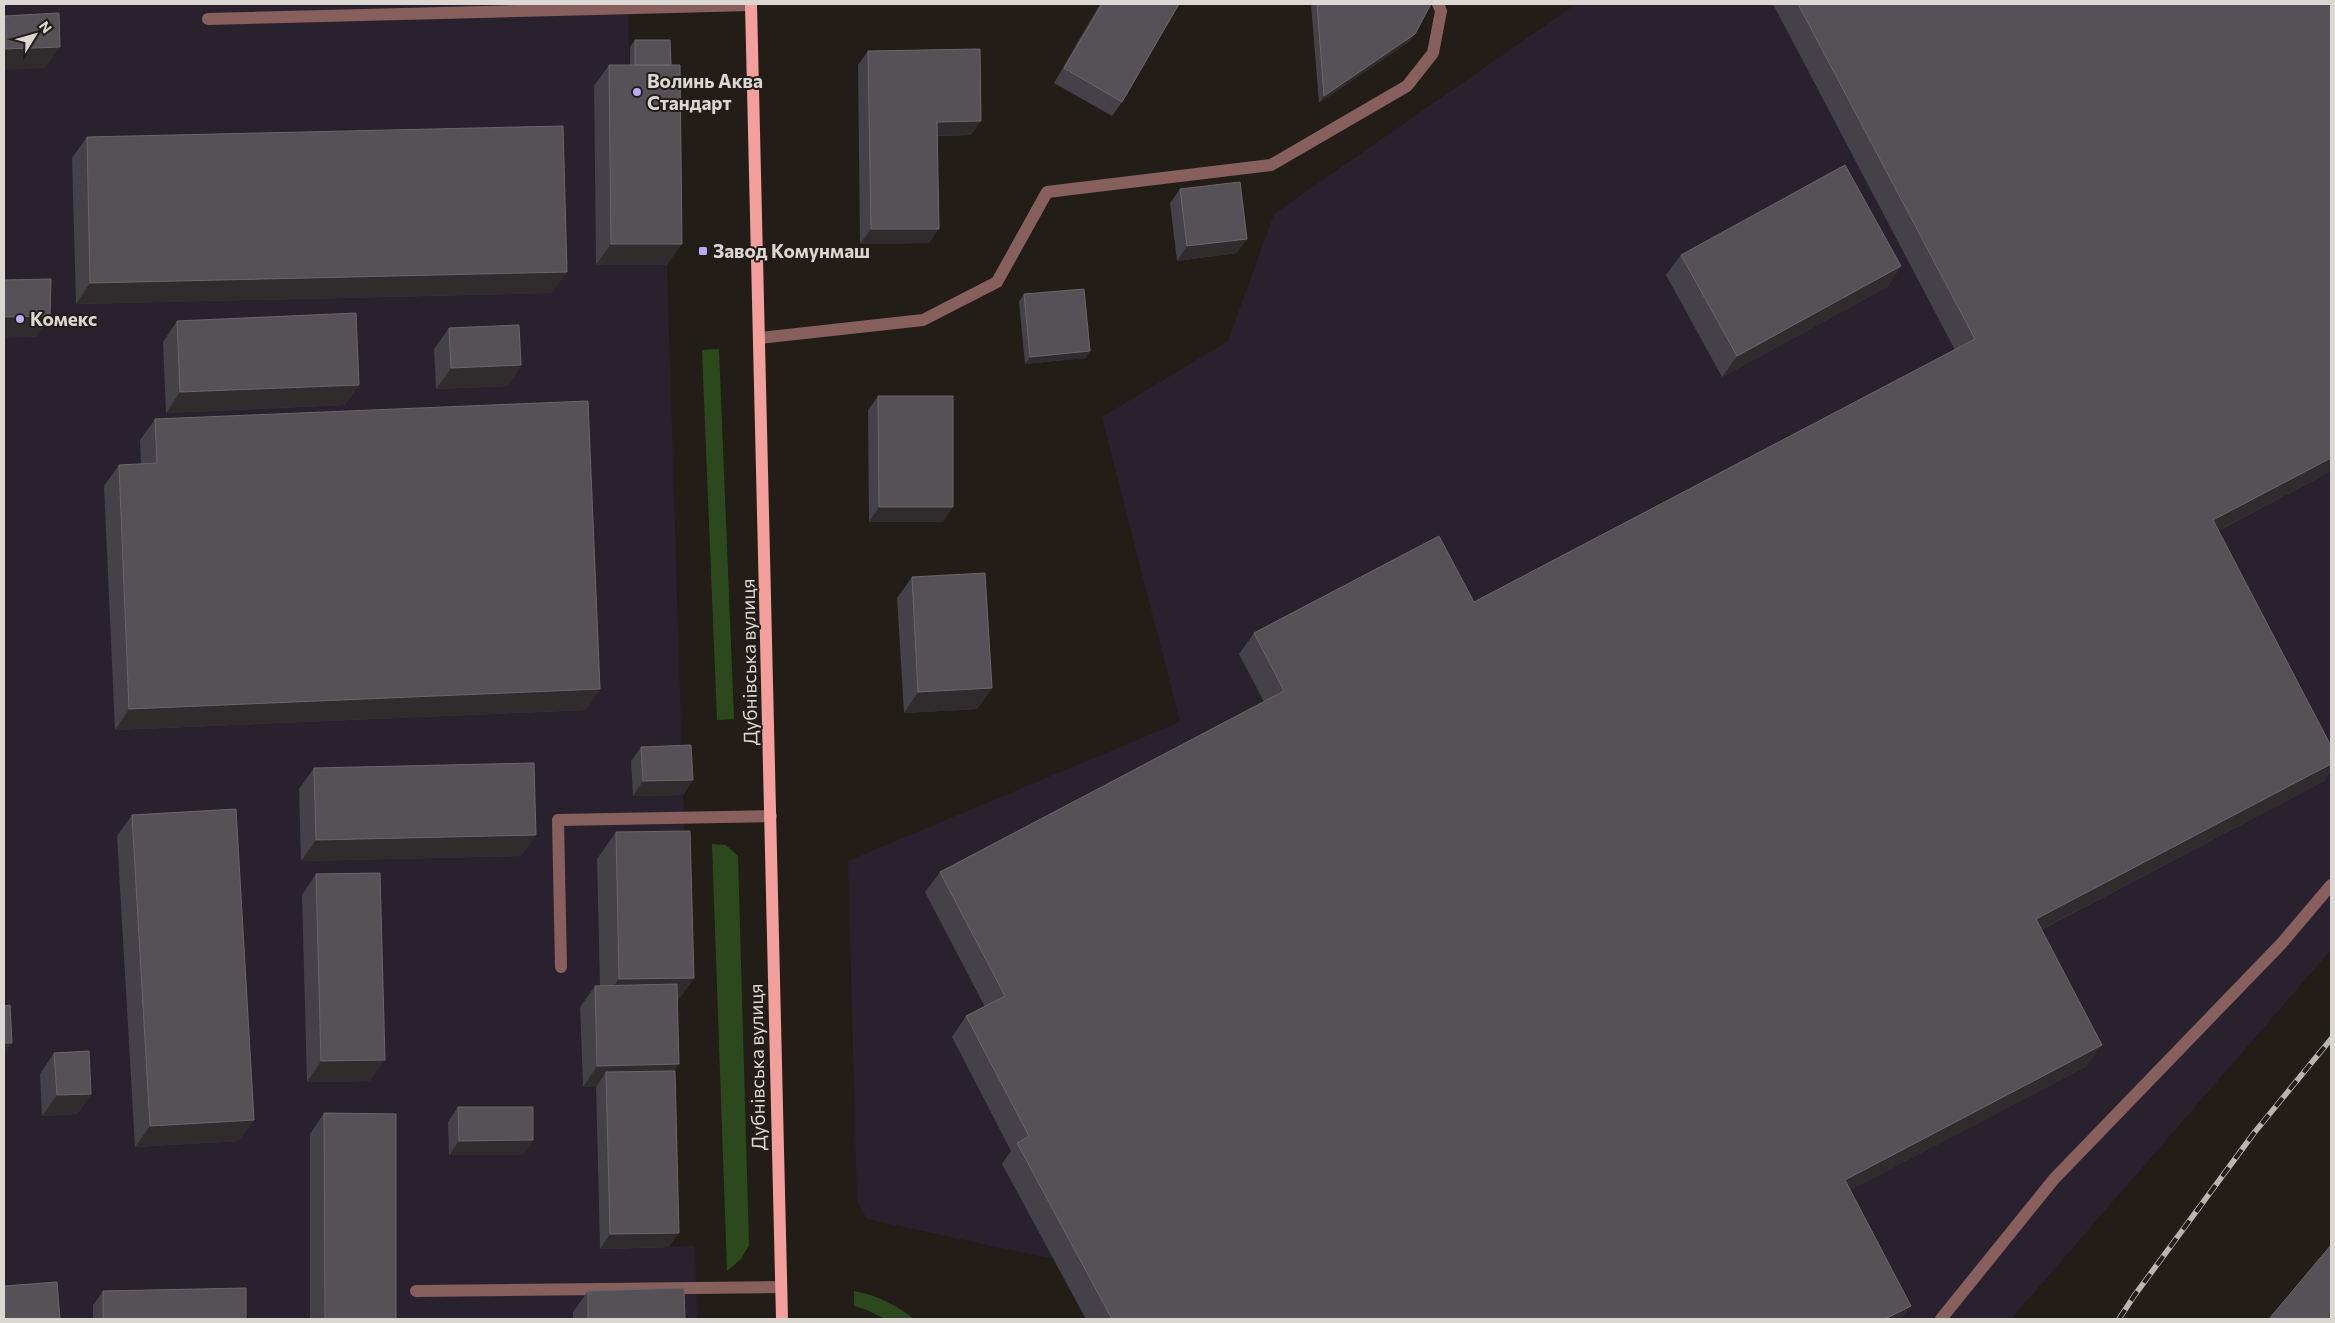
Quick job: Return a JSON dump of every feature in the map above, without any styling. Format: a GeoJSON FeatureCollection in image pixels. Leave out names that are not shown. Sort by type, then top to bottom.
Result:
{"type":"FeatureCollection","features":[{"type":"Feature","properties":{"kind":"main road","name":"Дубнівська вулиця"},"geometry":{"type":"LineString","coordinates":[[751,4],[782,1319]]}},
{"type":"Feature","properties":{"kind":"lane"},"geometry":{"type":"LineString","coordinates":[[208,19],[751,4]]}},
{"type":"Feature","properties":{"kind":"lane"},"geometry":{"type":"LineString","coordinates":[[760,338],[924,320],[932,316],[997,282],[1046,192],[1271,165],[1407,86],[1433,54],[1440,10],[1438,4]]}},
{"type":"Feature","properties":{"kind":"lane"},"geometry":{"type":"LineString","coordinates":[[561,967],[558,820],[771,816]]}},
{"type":"Feature","properties":{"kind":"lane"},"geometry":{"type":"LineString","coordinates":[[1941,1319],[2054,1179],[2282,944],[2331,885]]}},
{"type":"Feature","properties":{"kind":"lane"},"geometry":{"type":"LineString","coordinates":[[416,1291],[781,1287]]}},
{"type":"Feature","properties":{"kind":"shaded area"},"geometry":{"type":"Polygon","coordinates":[[[4,4],[628,4],[630,86],[594,86],[596,265],[667,265],[685,857],[600,1006],[580,1007],[583,1087],[596,1087],[600,1248],[695,1246],[697,1319],[236,1319],[93,1305],[93,1319],[4,1319],[4,4]]]}},
{"type":"Feature","properties":{"kind":"shaded area"},"geometry":{"type":"Polygon","coordinates":[[[1576,4],[2331,4],[2331,950],[2011,1319],[1085,1319],[1053,1259],[867,1219],[857,1201],[848,861],[1180,722],[1102,417],[1228,341],[1274,214],[1576,4]]]}},
{"type":"Feature","properties":{"kind":"green space"},"geometry":{"type":"Polygon","coordinates":[[[719,349],[734,719],[717,720],[702,350],[719,349]]]}},
{"type":"Feature","properties":{"kind":"green space"},"geometry":{"type":"Polygon","coordinates":[[[712,844],[726,845],[738,856],[749,1245],[741,1259],[727,1271],[712,844]]]}},
{"type":"Feature","properties":{"kind":"green space"},"geometry":{"type":"Polygon","coordinates":[[[854,1291],[886,1301],[914,1319],[885,1319],[854,1306],[854,1291]]]}},
{"type":"Feature","properties":{"kind":"building"},"geometry":{"type":"Polygon","coordinates":[[[1102,4],[1179,4],[1122,102],[1064,68],[1102,4]]]}},
{"type":"Feature","properties":{"kind":"building"},"geometry":{"type":"Polygon","coordinates":[[[1317,4],[1431,4],[1415,34],[1324,96],[1317,4]]]}},
{"type":"Feature","properties":{"kind":"building"},"geometry":{"type":"Polygon","coordinates":[[[1798,4],[2331,4],[2331,458],[2213,520],[2331,746],[2331,764],[2036,919],[2102,1045],[1845,1180],[1911,1306],[1885,1319],[1112,1319],[1017,1143],[1029,1136],[966,1016],[1005,996],[940,872],[1284,691],[1254,633],[1439,536],[1474,602],[1975,339],[1798,4]]]}},
{"type":"Feature","properties":{"kind":"building"},"geometry":{"type":"Polygon","coordinates":[[[59,13],[60,47],[4,49],[4,16],[59,13]]]}},
{"type":"Feature","properties":{"kind":"building"},"geometry":{"type":"Polygon","coordinates":[[[635,40],[670,40],[671,65],[635,65],[635,40]]]}},
{"type":"Feature","properties":{"kind":"building"},"geometry":{"type":"Polygon","coordinates":[[[980,49],[981,121],[937,122],[939,229],[871,229],[868,51],[980,49]]]}},
{"type":"Feature","properties":{"kind":"building"},"geometry":{"type":"Polygon","coordinates":[[[609,65],[680,65],[682,244],[611,244],[609,65]]]}},
{"type":"Feature","properties":{"kind":"building"},"geometry":{"type":"Polygon","coordinates":[[[563,126],[567,272],[90,283],[87,137],[563,126]]]}},
{"type":"Feature","properties":{"kind":"building"},"geometry":{"type":"Polygon","coordinates":[[[1845,165],[1901,266],[1737,356],[1681,255],[1845,165]]]}},
{"type":"Feature","properties":{"kind":"building"},"geometry":{"type":"Polygon","coordinates":[[[1240,182],[1247,239],[1187,246],[1180,189],[1240,182]]]}},
{"type":"Feature","properties":{"kind":"building"},"geometry":{"type":"Polygon","coordinates":[[[51,279],[50,316],[4,317],[4,280],[51,279]]]}},
{"type":"Feature","properties":{"kind":"building"},"geometry":{"type":"Polygon","coordinates":[[[1084,289],[1090,351],[1030,357],[1024,294],[1084,289]]]}},
{"type":"Feature","properties":{"kind":"building"},"geometry":{"type":"Polygon","coordinates":[[[356,313],[359,385],[180,392],[177,321],[356,313]]]}},
{"type":"Feature","properties":{"kind":"building"},"geometry":{"type":"Polygon","coordinates":[[[519,325],[521,365],[451,368],[449,328],[519,325]]]}},
{"type":"Feature","properties":{"kind":"building"},"geometry":{"type":"Polygon","coordinates":[[[878,396],[953,396],[953,507],[879,507],[878,396]]]}},
{"type":"Feature","properties":{"kind":"building"},"geometry":{"type":"Polygon","coordinates":[[[588,401],[600,689],[129,709],[119,465],[157,463],[155,419],[588,401]]]}},
{"type":"Feature","properties":{"kind":"building"},"geometry":{"type":"Polygon","coordinates":[[[985,573],[992,688],[918,692],[912,577],[985,573]]]}},
{"type":"Feature","properties":{"kind":"building"},"geometry":{"type":"Polygon","coordinates":[[[691,745],[693,780],[643,781],[641,747],[691,745]]]}},
{"type":"Feature","properties":{"kind":"building"},"geometry":{"type":"Polygon","coordinates":[[[534,763],[536,835],[316,840],[314,768],[534,763]]]}},
{"type":"Feature","properties":{"kind":"building"},"geometry":{"type":"Polygon","coordinates":[[[236,809],[254,1120],[150,1126],[132,815],[236,809]]]}},
{"type":"Feature","properties":{"kind":"building"},"geometry":{"type":"Polygon","coordinates":[[[690,831],[694,978],[619,979],[616,832],[690,831]]]}},
{"type":"Feature","properties":{"kind":"building"},"geometry":{"type":"Polygon","coordinates":[[[380,873],[385,1060],[321,1061],[316,874],[380,873]]]}},
{"type":"Feature","properties":{"kind":"building"},"geometry":{"type":"Polygon","coordinates":[[[677,984],[679,1064],[597,1066],[595,986],[677,984]]]}},
{"type":"Feature","properties":{"kind":"building"},"geometry":{"type":"Polygon","coordinates":[[[10,1005],[12,1043],[4,1043],[4,1006],[10,1005]]]}},
{"type":"Feature","properties":{"kind":"building"},"geometry":{"type":"Polygon","coordinates":[[[89,1051],[91,1094],[57,1095],[54,1053],[89,1051]]]}},
{"type":"Feature","properties":{"kind":"building"},"geometry":{"type":"Polygon","coordinates":[[[675,1071],[679,1233],[610,1234],[606,1072],[675,1071]]]}},
{"type":"Feature","properties":{"kind":"building"},"geometry":{"type":"Polygon","coordinates":[[[458,1107],[533,1107],[533,1140],[459,1141],[458,1107]]]}},
{"type":"Feature","properties":{"kind":"building"},"geometry":{"type":"Polygon","coordinates":[[[324,1113],[396,1114],[396,1319],[325,1319],[324,1113]]]}},
{"type":"Feature","properties":{"kind":"building"},"geometry":{"type":"Polygon","coordinates":[[[2331,1245],[2331,1315],[2328,1319],[2269,1319],[2331,1245]]]}},
{"type":"Feature","properties":{"kind":"building"},"geometry":{"type":"Polygon","coordinates":[[[57,1282],[60,1319],[4,1319],[4,1286],[57,1282]]]}},
{"type":"Feature","properties":{"kind":"building"},"geometry":{"type":"Polygon","coordinates":[[[246,1288],[246,1319],[103,1319],[103,1291],[246,1288]]]}},
{"type":"Feature","properties":{"kind":"building"},"geometry":{"type":"Polygon","coordinates":[[[684,1288],[685,1319],[588,1319],[588,1291],[684,1288]]]}},
{"type":"Feature","properties":{"kind":"railway"},"geometry":{"type":"LineString","coordinates":[[2119,1319],[2254,1133],[2331,1039]]}},
{"type":"Feature","properties":{"kind":"place","name":"Волинь Аква Стандарт"},"geometry":{"type":"Point","coordinates":[637,92]}},
{"type":"Feature","properties":{"kind":"place","name":"Завод Комунмаш"},"geometry":{"type":"Point","coordinates":[703,251]}},
{"type":"Feature","properties":{"kind":"place","name":"Комекс"},"geometry":{"type":"Point","coordinates":[20,319]}}]}
